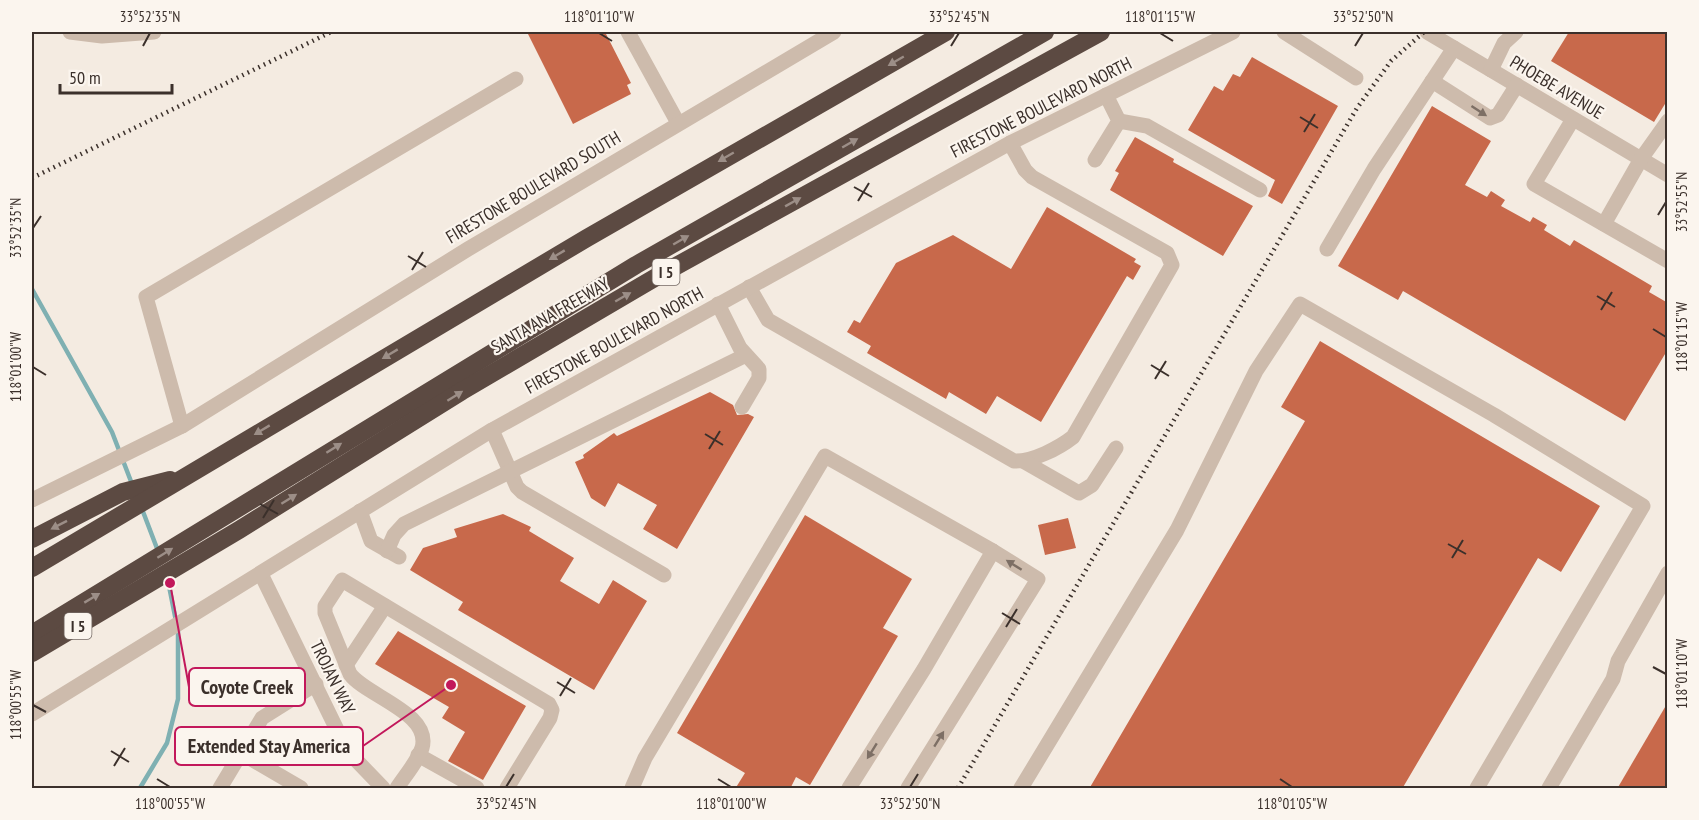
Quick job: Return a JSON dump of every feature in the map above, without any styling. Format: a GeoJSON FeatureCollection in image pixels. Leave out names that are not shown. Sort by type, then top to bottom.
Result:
{"type":"FeatureCollection","features":[{"type":"Feature","properties":{"kind":"highway"},"geometry":{"type":"LineString","coordinates":[[32,568],[597,232],[946,32]]}},
{"type":"Feature","properties":{"kind":"highway"},"geometry":{"type":"LineString","coordinates":[[32,634],[120,591],[231,512],[636,265],[1045,32]]}},
{"type":"Feature","properties":{"kind":"highway","name":"SANTA ANA FREEWAY"},"geometry":{"type":"LineString","coordinates":[[32,653],[120,591],[240,530],[462,391],[658,276],[1101,32]]}},
{"type":"Feature","properties":{"kind":"highway"},"geometry":{"type":"LineString","coordinates":[[32,539],[123,492],[184,476]]}},
{"type":"Feature","properties":{"kind":"street"},"geometry":{"type":"LineString","coordinates":[[70,32],[102,36],[154,32]]}},
{"type":"Feature","properties":{"kind":"street"},"geometry":{"type":"LineString","coordinates":[[628,32],[678,123]]}},
{"type":"Feature","properties":{"kind":"street","name":"FIRESTONE BOULEVARD SOUTH"},"geometry":{"type":"LineString","coordinates":[[32,500],[182,426],[678,123],[832,32]]}},
{"type":"Feature","properties":{"kind":"street","name":"FIRESTONE BOULEVARD NORTH"},"geometry":{"type":"LineString","coordinates":[[32,714],[492,430],[1010,143],[1233,32]]}},
{"type":"Feature","properties":{"kind":"street"},"geometry":{"type":"LineString","coordinates":[[1284,32],[1356,78]]}},
{"type":"Feature","properties":{"kind":"street","name":"PHOEBE AVENUE"},"geometry":{"type":"LineString","coordinates":[[1427,32],[1668,175]]}},
{"type":"Feature","properties":{"kind":"street"},"geometry":{"type":"LineString","coordinates":[[1491,70],[1504,43],[1516,32]]}},
{"type":"Feature","properties":{"kind":"street"},"geometry":{"type":"LineString","coordinates":[[1327,249],[1374,169],[1454,48]]}},
{"type":"Feature","properties":{"kind":"street"},"geometry":{"type":"LineString","coordinates":[[182,426],[146,297],[516,79]]}},
{"type":"Feature","properties":{"kind":"street"},"geometry":{"type":"LineString","coordinates":[[1432,81],[1491,118],[1498,115],[1517,85]]}},
{"type":"Feature","properties":{"kind":"street"},"geometry":{"type":"LineString","coordinates":[[1106,95],[1119,121]]}},
{"type":"Feature","properties":{"kind":"street"},"geometry":{"type":"LineString","coordinates":[[1573,119],[1534,184],[1668,261]]}},
{"type":"Feature","properties":{"kind":"street"},"geometry":{"type":"LineString","coordinates":[[1095,160],[1119,121]]}},
{"type":"Feature","properties":{"kind":"street"},"geometry":{"type":"LineString","coordinates":[[1119,121],[1147,126],[1260,190]]}},
{"type":"Feature","properties":{"kind":"street"},"geometry":{"type":"LineString","coordinates":[[1604,224],[1641,159],[1668,121]]}},
{"type":"Feature","properties":{"kind":"street"},"geometry":{"type":"LineString","coordinates":[[749,287],[768,320],[1014,461],[1023,461],[1073,437],[1172,265],[1167,253],[1032,177],[1025,170],[1010,143]]}},
{"type":"Feature","properties":{"kind":"street"},"geometry":{"type":"LineString","coordinates":[[718,304],[740,348],[759,369],[759,378],[742,407]]}},
{"type":"Feature","properties":{"kind":"street"},"geometry":{"type":"LineString","coordinates":[[1021,789],[1178,530],[1256,371],[1300,304],[1494,415],[1643,506],[1477,789]]}},
{"type":"Feature","properties":{"kind":"street"},"geometry":{"type":"LineString","coordinates":[[360,511],[371,541],[393,554],[394,535],[404,524],[746,355]]}},
{"type":"Feature","properties":{"kind":"street"},"geometry":{"type":"LineString","coordinates":[[492,430],[522,492],[664,574]]}},
{"type":"Feature","properties":{"kind":"street"},"geometry":{"type":"LineString","coordinates":[[1023,461],[1079,493],[1092,485],[1116,447]]}},
{"type":"Feature","properties":{"kind":"street"},"geometry":{"type":"LineString","coordinates":[[632,789],[645,758],[825,456],[1038,579],[908,789]]}},
{"type":"Feature","properties":{"kind":"street"},"geometry":{"type":"LineString","coordinates":[[849,789],[924,669],[993,551]]}},
{"type":"Feature","properties":{"kind":"street"},"geometry":{"type":"LineString","coordinates":[[1549,789],[1613,680],[1618,661],[1668,573]]}},
{"type":"Feature","properties":{"kind":"street","name":"TROJAN WAY"},"geometry":{"type":"LineString","coordinates":[[261,574],[342,740],[357,761],[383,789]]}},
{"type":"Feature","properties":{"kind":"street"},"geometry":{"type":"LineString","coordinates":[[397,789],[422,748],[422,738],[416,724],[406,712],[356,683],[346,665],[325,613],[331,596],[342,580],[549,704],[552,710],[550,718],[507,789]]}},
{"type":"Feature","properties":{"kind":"street"},"geometry":{"type":"LineString","coordinates":[[346,665],[385,606]]}},
{"type":"Feature","properties":{"kind":"street"},"geometry":{"type":"LineString","coordinates":[[220,789],[262,718],[316,684]]}},
{"type":"Feature","properties":{"kind":"street"},"geometry":{"type":"LineString","coordinates":[[241,753],[301,789]]}},
{"type":"Feature","properties":{"kind":"street"},"geometry":{"type":"LineString","coordinates":[[418,755],[477,789]]}},
{"type":"Feature","properties":{"kind":"building"},"geometry":{"type":"Polygon","coordinates":[[[527,32],[605,32],[631,83],[627,85],[631,94],[573,124],[527,32]]]}},
{"type":"Feature","properties":{"kind":"building"},"geometry":{"type":"Polygon","coordinates":[[[1569,32],[1668,32],[1668,99],[1654,122],[1551,61],[1569,32]]]}},
{"type":"Feature","properties":{"kind":"building"},"geometry":{"type":"Polygon","coordinates":[[[1252,57],[1338,106],[1282,204],[1268,196],[1275,180],[1188,130],[1214,86],[1223,91],[1233,74],[1240,77],[1252,57]]]}},
{"type":"Feature","properties":{"kind":"building"},"geometry":{"type":"Polygon","coordinates":[[[1432,106],[1491,141],[1465,185],[1487,197],[1491,191],[1505,200],[1501,206],[1530,222],[1533,217],[1547,225],[1544,230],[1570,246],[1574,240],[1652,286],[1649,292],[1668,303],[1668,349],[1625,421],[1403,291],[1398,300],[1338,266],[1432,106]]]}},
{"type":"Feature","properties":{"kind":"building"},"geometry":{"type":"Polygon","coordinates":[[[1135,137],[1174,159],[1173,162],[1253,206],[1223,256],[1110,190],[1119,173],[1115,171],[1135,137]]]}},
{"type":"Feature","properties":{"kind":"building"},"geometry":{"type":"Polygon","coordinates":[[[1047,207],[1136,259],[1134,262],[1141,266],[1133,280],[1127,276],[1041,422],[997,396],[986,414],[949,392],[946,399],[867,353],[871,346],[847,332],[854,320],[860,323],[896,263],[953,235],[1011,269],[1047,207]]]}},
{"type":"Feature","properties":{"kind":"building"},"geometry":{"type":"Polygon","coordinates":[[[1320,341],[1600,506],[1561,572],[1538,558],[1402,789],[1089,789],[1305,421],[1281,407],[1320,341]]]}},
{"type":"Feature","properties":{"kind":"building"},"geometry":{"type":"Polygon","coordinates":[[[710,392],[733,405],[737,415],[748,414],[754,417],[677,549],[643,529],[657,505],[618,483],[605,507],[591,498],[575,462],[584,458],[583,455],[614,433],[617,436],[710,392]]]}},
{"type":"Feature","properties":{"kind":"building"},"geometry":{"type":"Polygon","coordinates":[[[503,514],[531,527],[529,531],[574,558],[560,581],[599,604],[613,580],[647,601],[594,690],[458,610],[463,602],[410,570],[423,548],[457,537],[454,529],[503,514]]]}},
{"type":"Feature","properties":{"kind":"building"},"geometry":{"type":"Polygon","coordinates":[[[805,515],[912,579],[883,628],[898,636],[810,785],[796,777],[790,789],[735,789],[745,773],[677,733],[805,515]]]}},
{"type":"Feature","properties":{"kind":"building"},"geometry":{"type":"Polygon","coordinates":[[[1068,518],[1076,548],[1045,555],[1038,525],[1068,518]]]}},
{"type":"Feature","properties":{"kind":"building"},"geometry":{"type":"Polygon","coordinates":[[[398,631],[526,706],[483,780],[448,761],[465,732],[442,718],[449,707],[375,664],[398,631]]]}},
{"type":"Feature","properties":{"kind":"building"},"geometry":{"type":"Polygon","coordinates":[[[1668,702],[1668,789],[1617,789],[1668,702]]]}},
{"type":"Feature","properties":{"kind":"waterway"},"geometry":{"type":"LineString","coordinates":[[32,289],[112,432],[132,484]]}},
{"type":"Feature","properties":{"kind":"waterway"},"geometry":{"type":"LineString","coordinates":[[142,509],[158,551]]}},
{"type":"Feature","properties":{"kind":"waterway"},"geometry":{"type":"LineString","coordinates":[[167,576],[176,621]]}},
{"type":"Feature","properties":{"kind":"waterway"},"geometry":{"type":"LineString","coordinates":[[140,788],[167,743],[178,699],[178,629]]}},
{"type":"Feature","properties":{"kind":"railway"},"geometry":{"type":"LineString","coordinates":[[32,178],[331,32]]}},
{"type":"Feature","properties":{"kind":"railway"},"geometry":{"type":"LineString","coordinates":[[958,788],[1357,108],[1391,61],[1424,32]]}},
{"type":"Feature","properties":{"kind":"place","name":"Coyote Creek"},"geometry":{"type":"Point","coordinates":[170,583]}},
{"type":"Feature","properties":{"kind":"place","name":"Extended Stay America"},"geometry":{"type":"Point","coordinates":[451,685]}}]}
